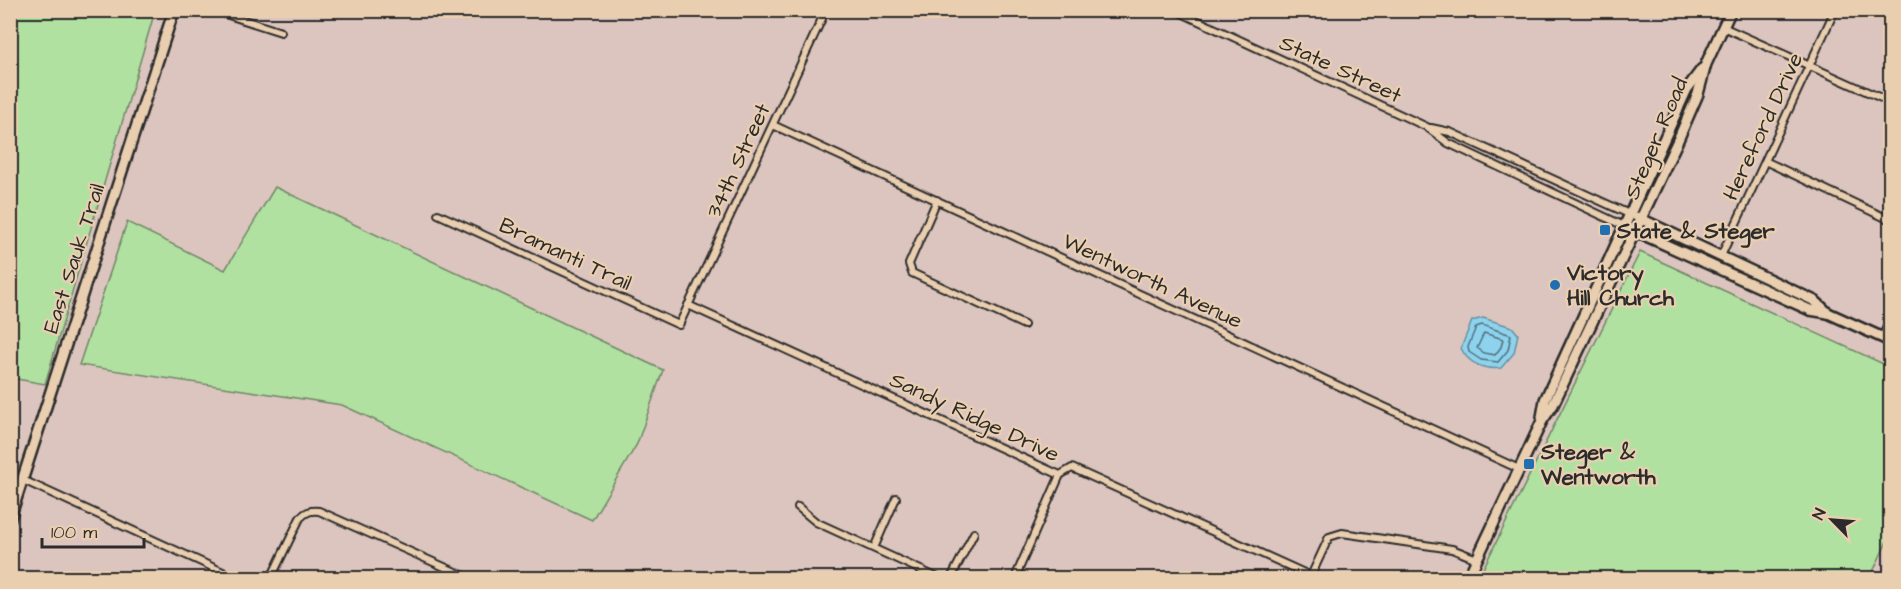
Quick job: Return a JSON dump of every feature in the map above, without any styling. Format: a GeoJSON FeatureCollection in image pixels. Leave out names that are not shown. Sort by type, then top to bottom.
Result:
{"type":"FeatureCollection","features":[{"type":"Feature","properties":{"kind":"street","name":"East Sauk Trail"},"geometry":{"type":"LineString","coordinates":[[10,518],[174,10]]}},
{"type":"Feature","properties":{"kind":"street"},"geometry":{"type":"LineString","coordinates":[[213,10],[281,32]]}},
{"type":"Feature","properties":{"kind":"street","name":"34th Street"},"geometry":{"type":"LineString","coordinates":[[679,325],[826,10]]}},
{"type":"Feature","properties":{"kind":"street","name":"State Street"},"geometry":{"type":"LineString","coordinates":[[1175,10],[1427,127],[1458,147],[1624,226]]}},
{"type":"Feature","properties":{"kind":"street","name":"Steger Road"},"geometry":{"type":"LineString","coordinates":[[1542,421],[1553,405],[1642,219],[1698,94],[1706,64],[1731,10]]}},
{"type":"Feature","properties":{"kind":"street","name":"Hereford Drive"},"geometry":{"type":"LineString","coordinates":[[1721,256],[1767,162],[1835,10]]}},
{"type":"Feature","properties":{"kind":"street"},"geometry":{"type":"LineString","coordinates":[[1723,27],[1890,102]]}},
{"type":"Feature","properties":{"kind":"street","name":"Steger Road"},"geometry":{"type":"LineString","coordinates":[[1542,421],[1545,400],[1629,214],[1687,89],[1706,64]]}},
{"type":"Feature","properties":{"kind":"street","name":"Wentworth Avenue"},"geometry":{"type":"LineString","coordinates":[[773,124],[1519,469]]}},
{"type":"Feature","properties":{"kind":"street","name":"State Street"},"geometry":{"type":"LineString","coordinates":[[1427,127],[1450,132],[1629,214]]}},
{"type":"Feature","properties":{"kind":"street"},"geometry":{"type":"LineString","coordinates":[[1767,162],[1890,220]]}},
{"type":"Feature","properties":{"kind":"street"},"geometry":{"type":"LineString","coordinates":[[938,200],[909,264],[912,273],[1024,325]]}},
{"type":"Feature","properties":{"kind":"street","name":"Bramanti Trail"},"geometry":{"type":"LineString","coordinates":[[438,214],[679,325]]}},
{"type":"Feature","properties":{"kind":"street"},"geometry":{"type":"LineString","coordinates":[[1629,214],[1815,301],[1828,313]]}},
{"type":"Feature","properties":{"kind":"street"},"geometry":{"type":"LineString","coordinates":[[1624,226],[1810,310],[1828,313],[1886,340],[1890,320]]}},
{"type":"Feature","properties":{"kind":"street","name":"Sandy Ridge Drive"},"geometry":{"type":"LineString","coordinates":[[688,305],[1060,475],[1072,468],[1311,577]]}},
{"type":"Feature","properties":{"kind":"street"},"geometry":{"type":"LineString","coordinates":[[1468,579],[1542,421]]}},
{"type":"Feature","properties":{"kind":"street"},"geometry":{"type":"LineString","coordinates":[[1015,579],[1060,475]]}},
{"type":"Feature","properties":{"kind":"street"},"geometry":{"type":"LineString","coordinates":[[23,480],[236,579]]}},
{"type":"Feature","properties":{"kind":"street"},"geometry":{"type":"LineString","coordinates":[[874,548],[896,498]]}},
{"type":"Feature","properties":{"kind":"street"},"geometry":{"type":"LineString","coordinates":[[798,507],[816,522],[938,579]]}},
{"type":"Feature","properties":{"kind":"street"},"geometry":{"type":"LineString","coordinates":[[271,579],[300,518],[305,512],[313,510],[469,579]]}},
{"type":"Feature","properties":{"kind":"street"},"geometry":{"type":"LineString","coordinates":[[951,579],[974,533]]}},
{"type":"Feature","properties":{"kind":"street"},"geometry":{"type":"LineString","coordinates":[[1311,577],[1329,537],[1342,533],[1441,548],[1477,559]]}},
{"type":"Feature","properties":{"kind":"green space"},"geometry":{"type":"Polygon","coordinates":[[[11,10],[155,11],[45,384],[11,378],[11,10]]]}},
{"type":"Feature","properties":{"kind":"green space"},"geometry":{"type":"Polygon","coordinates":[[[275,187],[663,370],[637,444],[592,520],[342,405],[79,365],[127,222],[225,270],[275,187]]]}},
{"type":"Feature","properties":{"kind":"green space"},"geometry":{"type":"Polygon","coordinates":[[[1640,252],[1890,367],[1890,535],[1870,578],[1479,577],[1640,252]]]}},
{"type":"Feature","properties":{"kind":"water"},"geometry":{"type":"Polygon","coordinates":[[[1483,318],[1512,327],[1518,334],[1514,353],[1501,368],[1477,365],[1464,354],[1461,348],[1472,321],[1483,318]]]}},
{"type":"Feature","properties":{"kind":"place","name":"State & Steger"},"geometry":{"type":"Point","coordinates":[1605,230]}},
{"type":"Feature","properties":{"kind":"place","name":"Victory Hill Church"},"geometry":{"type":"Point","coordinates":[1555,285]}},
{"type":"Feature","properties":{"kind":"place","name":"Steger & Wentworth"},"geometry":{"type":"Point","coordinates":[1529,464]}}]}
